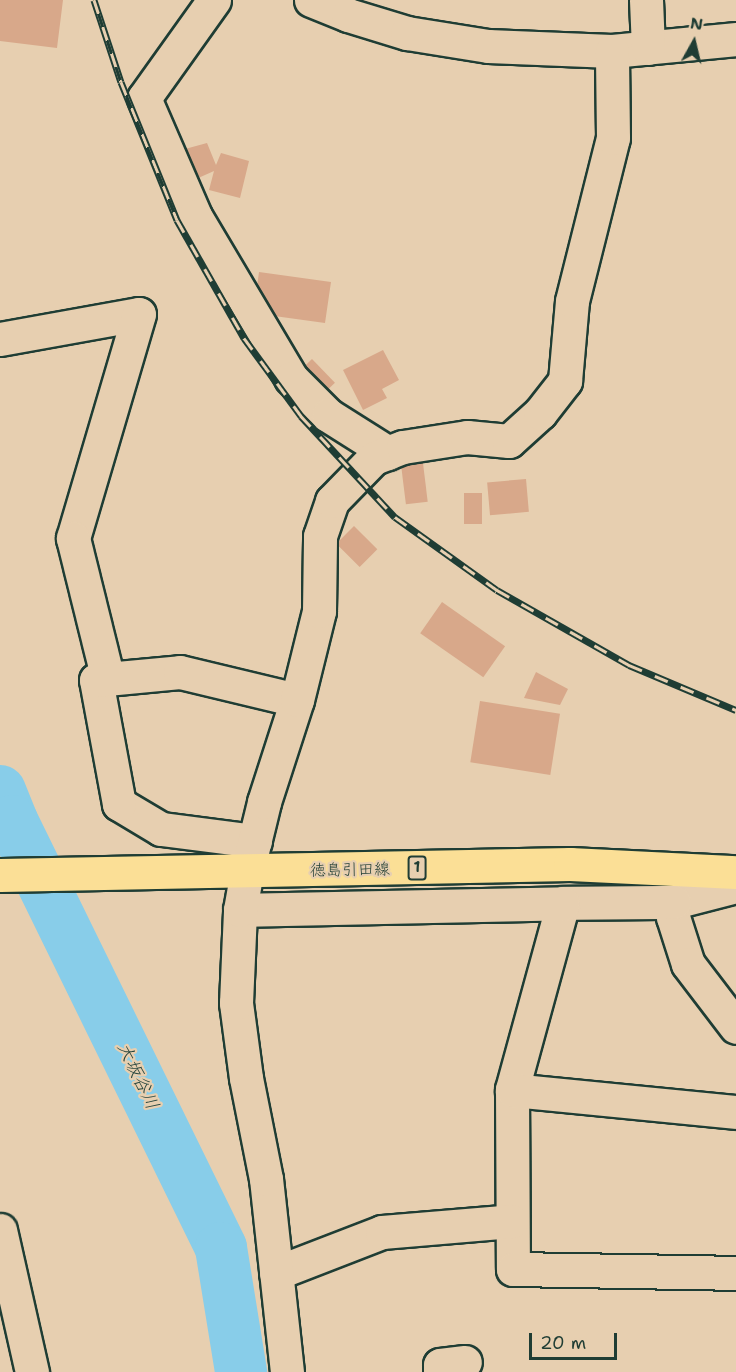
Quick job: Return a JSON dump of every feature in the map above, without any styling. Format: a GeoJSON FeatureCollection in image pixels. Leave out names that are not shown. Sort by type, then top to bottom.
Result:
{"type":"FeatureCollection","features":[{"type":"Feature","properties":{"kind":"main road","name":"徳島引田線"},"geometry":{"type":"LineString","coordinates":[[0,875],[97,872],[251,857],[570,864],[736,872]]}},
{"type":"Feature","properties":{"kind":"street"},"geometry":{"type":"LineString","coordinates":[[214,0],[144,98],[195,216],[291,378],[328,415],[388,453]]}},
{"type":"Feature","properties":{"kind":"street"},"geometry":{"type":"LineString","coordinates":[[311,0],[348,15],[406,33],[488,46],[612,51],[736,39]]}},
{"type":"Feature","properties":{"kind":"street"},"geometry":{"type":"LineString","coordinates":[[646,0],[648,48]]}},
{"type":"Feature","properties":{"kind":"street"},"geometry":{"type":"LineString","coordinates":[[286,1372],[266,1179],[246,1078],[236,1003],[240,910],[264,802],[297,700],[320,611],[321,536],[332,501],[374,458],[403,447],[467,437],[509,441],[540,413],[565,381],[572,301],[613,138],[612,51]]}},
{"type":"Feature","properties":{"kind":"street"},"geometry":{"type":"LineString","coordinates":[[0,339],[140,314],[73,538],[108,679]]}},
{"type":"Feature","properties":{"kind":"street"},"geometry":{"type":"LineString","coordinates":[[251,857],[160,829],[119,804],[96,680],[180,672],[297,700]]}},
{"type":"Feature","properties":{"kind":"street"},"geometry":{"type":"LineString","coordinates":[[240,910],[674,902],[736,886]]}},
{"type":"Feature","properties":{"kind":"street"},"geometry":{"type":"LineString","coordinates":[[674,902],[673,917],[688,964],[736,1027]]}},
{"type":"Feature","properties":{"kind":"street"},"geometry":{"type":"LineString","coordinates":[[562,903],[512,1090],[513,1269],[736,1273]]}},
{"type":"Feature","properties":{"kind":"street"},"geometry":{"type":"LineString","coordinates":[[512,1090],[736,1112]]}},
{"type":"Feature","properties":{"kind":"street"},"geometry":{"type":"LineString","coordinates":[[276,1273],[382,1232],[512,1221]]}},
{"type":"Feature","properties":{"kind":"street"},"geometry":{"type":"LineString","coordinates":[[0,1230],[32,1372]]}},
{"type":"Feature","properties":{"kind":"building"},"geometry":{"type":"Polygon","coordinates":[[[0,0],[63,0],[57,48],[0,41],[0,0]]]}},
{"type":"Feature","properties":{"kind":"building"},"geometry":{"type":"Polygon","coordinates":[[[207,143],[216,165],[221,153],[249,161],[240,198],[209,190],[214,171],[196,179],[185,149],[207,143]]]}},
{"type":"Feature","properties":{"kind":"building"},"geometry":{"type":"Polygon","coordinates":[[[259,272],[331,282],[325,323],[267,315],[269,303],[255,301],[259,272]]]}},
{"type":"Feature","properties":{"kind":"building"},"geometry":{"type":"Polygon","coordinates":[[[383,350],[399,380],[382,389],[387,398],[363,410],[343,370],[383,350]]]}},
{"type":"Feature","properties":{"kind":"building"},"geometry":{"type":"Polygon","coordinates":[[[312,359],[335,383],[319,398],[296,374],[312,359]]]}},
{"type":"Feature","properties":{"kind":"building"},"geometry":{"type":"Polygon","coordinates":[[[422,455],[428,502],[406,504],[400,458],[422,455]]]}},
{"type":"Feature","properties":{"kind":"building"},"geometry":{"type":"Polygon","coordinates":[[[526,479],[529,512],[490,515],[487,482],[526,479]]]}},
{"type":"Feature","properties":{"kind":"building"},"geometry":{"type":"Polygon","coordinates":[[[464,493],[482,493],[482,524],[464,524],[464,493]]]}},
{"type":"Feature","properties":{"kind":"building"},"geometry":{"type":"Polygon","coordinates":[[[354,526],[377,549],[360,567],[336,544],[354,526]]]}},
{"type":"Feature","properties":{"kind":"building"},"geometry":{"type":"Polygon","coordinates":[[[442,602],[505,646],[483,677],[420,633],[442,602]]]}},
{"type":"Feature","properties":{"kind":"building"},"geometry":{"type":"Polygon","coordinates":[[[536,672],[568,689],[560,705],[524,698],[536,672]]]}},
{"type":"Feature","properties":{"kind":"building"},"geometry":{"type":"Polygon","coordinates":[[[480,701],[560,714],[550,775],[470,762],[480,701]]]}},
{"type":"Feature","properties":{"kind":"waterway","name":"大坂谷川"},"geometry":{"type":"LineString","coordinates":[[0,791],[12,821],[221,1248],[241,1372]]}},
{"type":"Feature","properties":{"kind":"railway"},"geometry":{"type":"LineString","coordinates":[[94,0],[121,82],[177,220],[244,338],[301,416],[395,517],[497,590],[629,665],[736,710]]}}]}
